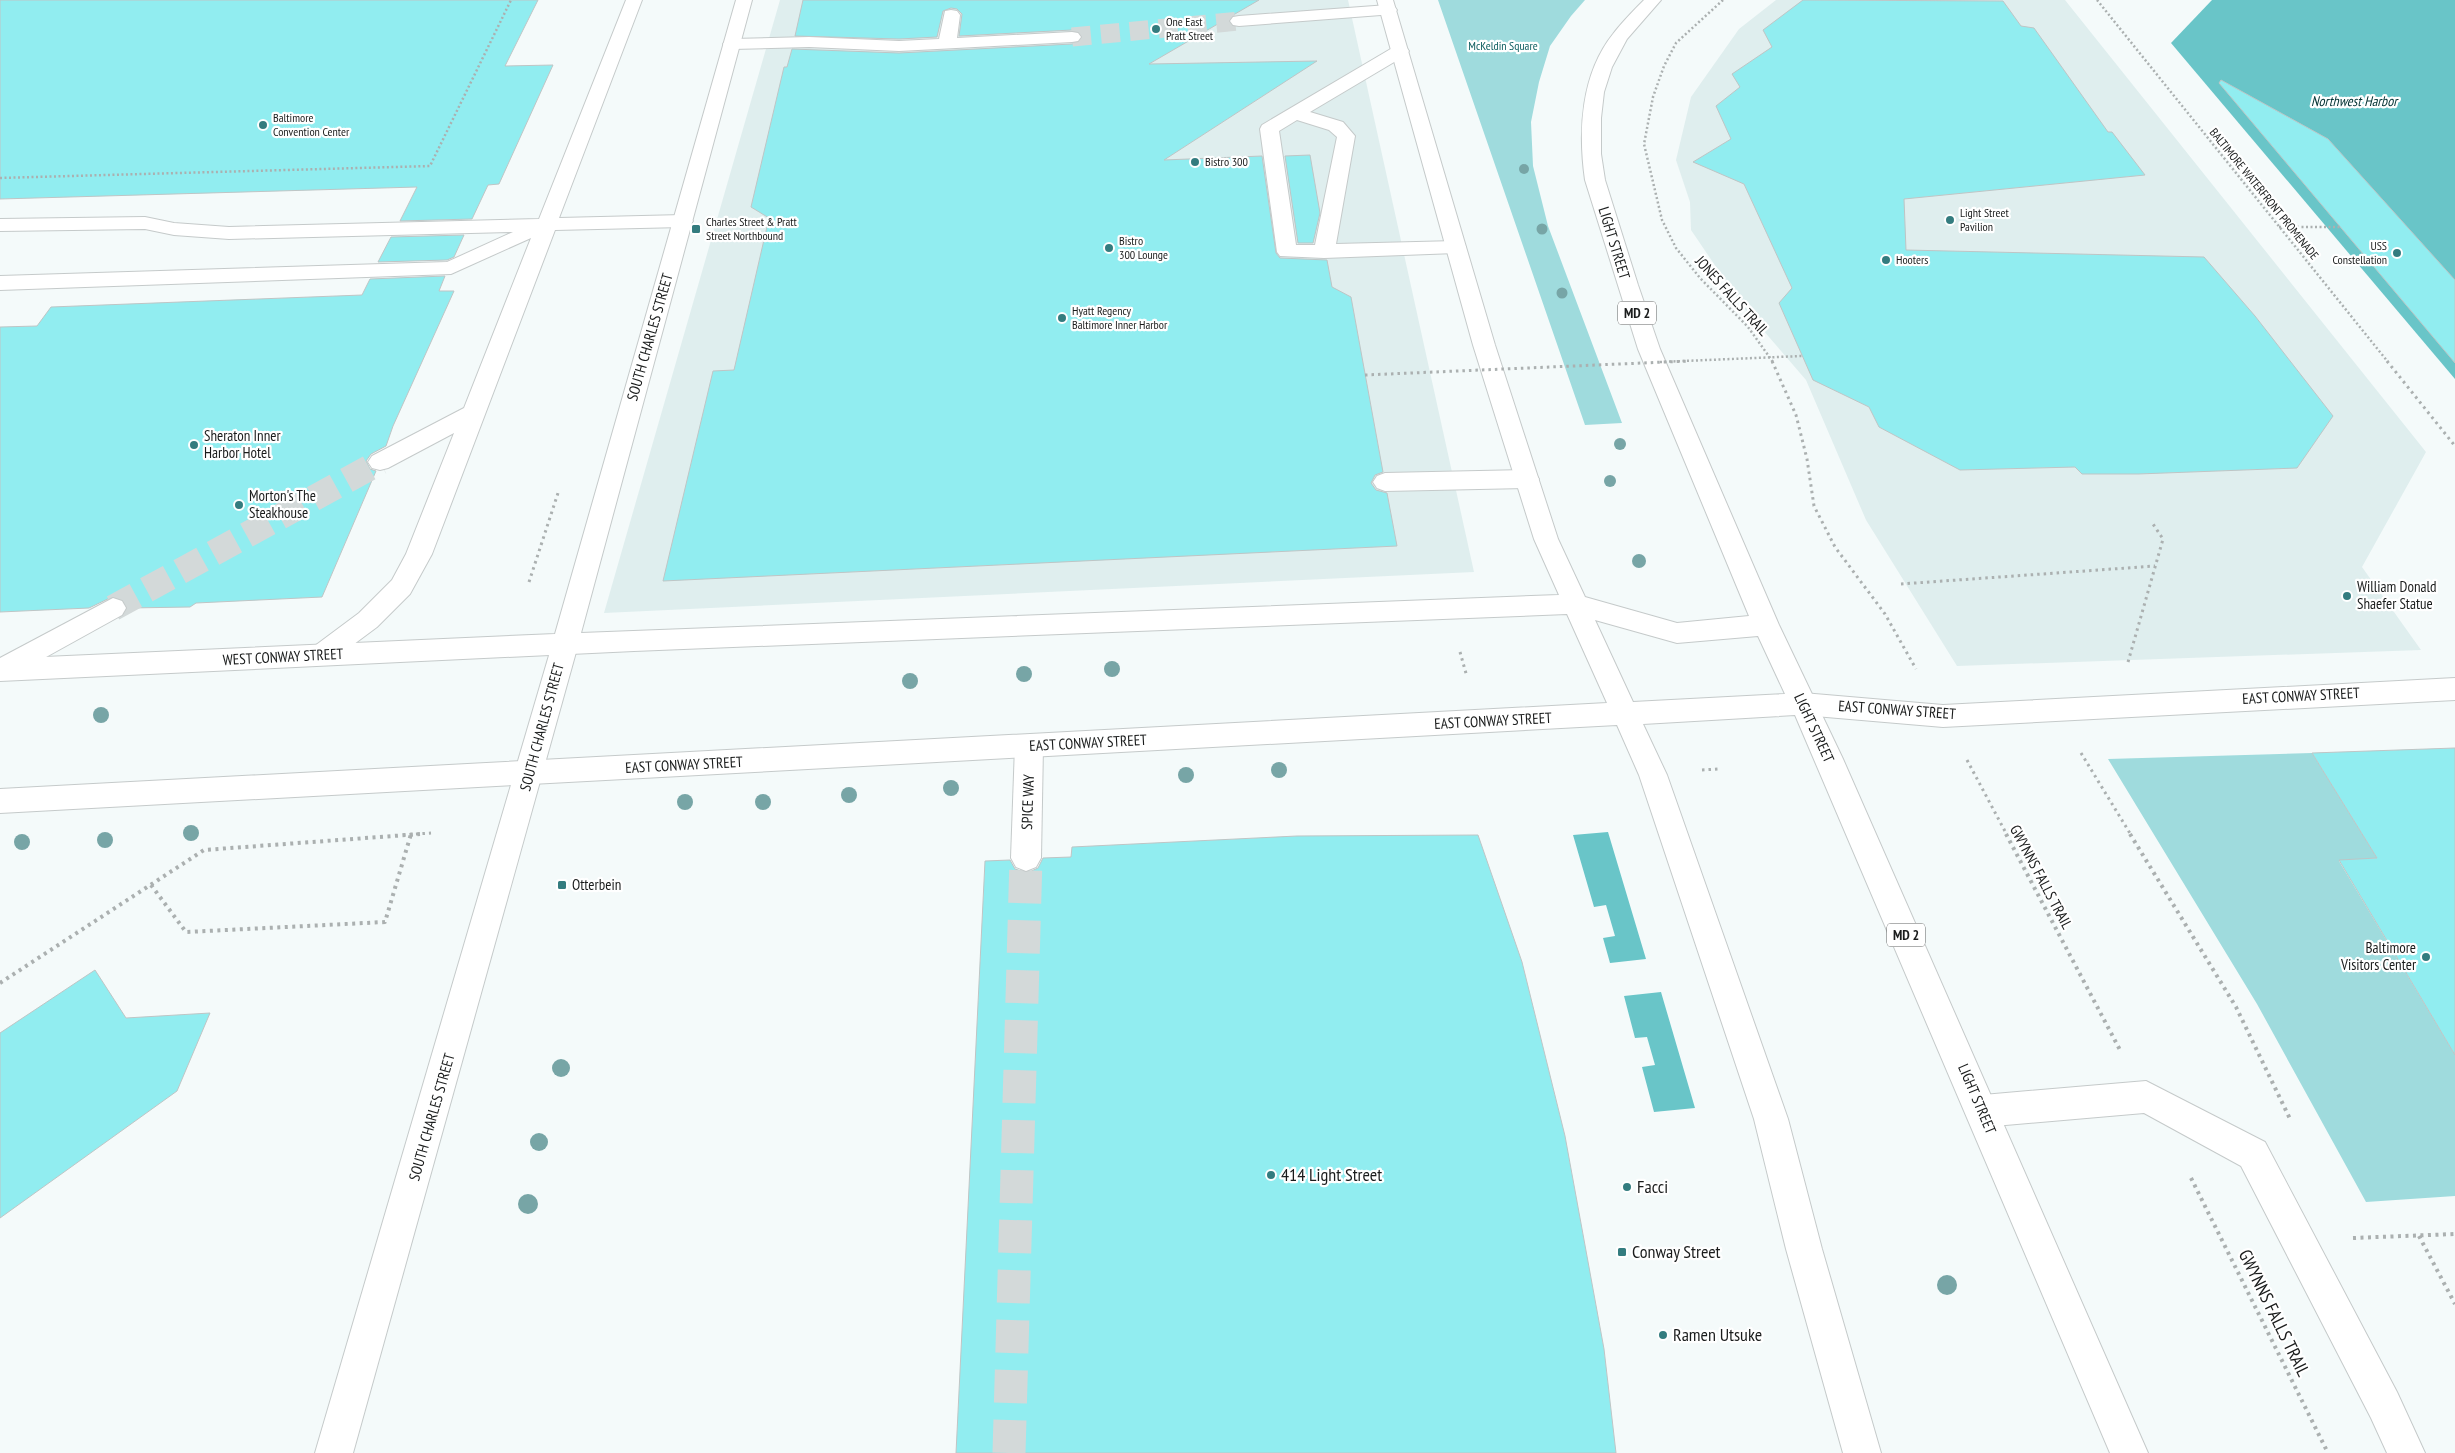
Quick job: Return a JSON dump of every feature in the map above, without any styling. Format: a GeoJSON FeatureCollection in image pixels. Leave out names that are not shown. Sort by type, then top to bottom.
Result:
{"type":"FeatureCollection","features":[{"type":"Feature","properties":{"kind":"main road"},"geometry":{"type":"LineString","coordinates":[[321,655],[368,620],[401,587],[419,554],[634,0]]}},
{"type":"Feature","properties":{"kind":"main road","name":"SOUTH CHARLES STREET"},"geometry":{"type":"LineString","coordinates":[[334,1453],[530,773],[744,0]]}},
{"type":"Feature","properties":{"kind":"main road","name":"LIGHT STREET"},"geometry":{"type":"LineString","coordinates":[[1653,0],[1619,37],[1603,67],[1595,92],[1591,154],[1595,180],[1649,349],[1766,625],[1803,704],[1983,1110],[2129,1453]]}},
{"type":"Feature","properties":{"kind":"main road"},"geometry":{"type":"LineString","coordinates":[[1239,21],[1387,5],[1484,345],[1546,539],[1654,776],[1771,1119],[1804,1249],[1862,1453]]}},
{"type":"Feature","properties":{"kind":"main road"},"geometry":{"type":"LineString","coordinates":[[948,44],[951,14]]}},
{"type":"Feature","properties":{"kind":"main road"},"geometry":{"type":"LineString","coordinates":[[732,44],[809,42],[899,46],[1072,37]]}},
{"type":"Feature","properties":{"kind":"main road"},"geometry":{"type":"LineString","coordinates":[[1400,51],[1269,129],[1287,252],[1456,248]]}},
{"type":"Feature","properties":{"kind":"main road"},"geometry":{"type":"LineString","coordinates":[[1296,114],[1336,126],[1346,136],[1324,252]]}},
{"type":"Feature","properties":{"kind":"main road"},"geometry":{"type":"LineString","coordinates":[[0,225],[87,222],[145,223],[174,229],[229,233],[683,221]]}},
{"type":"Feature","properties":{"kind":"main road"},"geometry":{"type":"LineString","coordinates":[[0,283],[450,268],[546,225]]}},
{"type":"Feature","properties":{"kind":"main road"},"geometry":{"type":"LineString","coordinates":[[380,462],[474,412]]}},
{"type":"Feature","properties":{"kind":"main road"},"geometry":{"type":"LineString","coordinates":[[1385,482],[1527,479]]}},
{"type":"Feature","properties":{"kind":"main road"},"geometry":{"type":"LineString","coordinates":[[565,644],[1576,604],[1677,633],[1766,625]]}},
{"type":"Feature","properties":{"kind":"main road"},"geometry":{"type":"LineString","coordinates":[[0,670],[113,608]]}},
{"type":"Feature","properties":{"kind":"main road","name":"WEST CONWAY STREET"},"geometry":{"type":"LineString","coordinates":[[0,670],[565,644]]}},
{"type":"Feature","properties":{"kind":"main road","name":"EAST CONWAY STREET"},"geometry":{"type":"LineString","coordinates":[[530,773],[1803,704],[1943,716],[2115,705],[2455,689]]}},
{"type":"Feature","properties":{"kind":"main road","name":"SPICE WAY"},"geometry":{"type":"LineString","coordinates":[[1026,858],[1030,746]]}},
{"type":"Feature","properties":{"kind":"main road"},"geometry":{"type":"LineString","coordinates":[[0,801],[530,773]]}},
{"type":"Feature","properties":{"kind":"main road"},"geometry":{"type":"LineString","coordinates":[[1983,1110],[2146,1096],[2253,1154],[2384,1405],[2406,1453]]}},
{"type":"Feature","properties":{"kind":"path"},"geometry":{"type":"LineString","coordinates":[[0,178],[430,166],[511,0]]}},
{"type":"Feature","properties":{"kind":"path","name":"JONES FALLS TRAIL"},"geometry":{"type":"LineString","coordinates":[[1723,0],[1676,43],[1664,66],[1653,96],[1644,144],[1662,220],[1676,248],[1700,278],[1748,327],[1772,362],[1796,415],[1807,459],[1814,506],[1835,547],[1885,614],[1943,716]]}},
{"type":"Feature","properties":{"kind":"path","name":"BALTIMORE WATERFRONT PROMENADE"},"geometry":{"type":"LineString","coordinates":[[2097,0],[2455,446]]}},
{"type":"Feature","properties":{"kind":"path"},"geometry":{"type":"LineString","coordinates":[[2279,227],[2340,227]]}},
{"type":"Feature","properties":{"kind":"path"},"geometry":{"type":"LineString","coordinates":[[1365,375],[1802,356]]}},
{"type":"Feature","properties":{"kind":"path"},"geometry":{"type":"LineString","coordinates":[[2115,705],[2163,539],[2153,524]]}},
{"type":"Feature","properties":{"kind":"path"},"geometry":{"type":"LineString","coordinates":[[1901,584],[2155,566]]}},
{"type":"Feature","properties":{"kind":"path"},"geometry":{"type":"LineString","coordinates":[[1458,642],[1467,678]]}},
{"type":"Feature","properties":{"kind":"path"},"geometry":{"type":"LineString","coordinates":[[2054,709],[2236,1007],[2292,1123]]}},
{"type":"Feature","properties":{"kind":"path","name":"GWYNNS FALLS TRAIL"},"geometry":{"type":"LineString","coordinates":[[1964,755],[2113,1037]]}},
{"type":"Feature","properties":{"kind":"path"},"geometry":{"type":"LineString","coordinates":[[1702,770],[1719,769]]}},
{"type":"Feature","properties":{"kind":"path"},"geometry":{"type":"LineString","coordinates":[[0,983],[204,850],[431,833]]}},
{"type":"Feature","properties":{"kind":"path"},"geometry":{"type":"LineString","coordinates":[[151,885],[186,932],[385,922],[410,834]]}},
{"type":"Feature","properties":{"kind":"path","name":"GWYNNS FALLS TRAIL"},"geometry":{"type":"LineString","coordinates":[[2195,1185],[2328,1453]]}},
{"type":"Feature","properties":{"kind":"path"},"geometry":{"type":"LineString","coordinates":[[2347,1238],[2455,1234]]}},
{"type":"Feature","properties":{"kind":"path"},"geometry":{"type":"LineString","coordinates":[[2418,1236],[2455,1304]]}},
{"type":"Feature","properties":{"kind":"shaded area","name":"Hyatt Regency Baltimore Inner Harbor"},"geometry":{"type":"Polygon","coordinates":[[[780,0],[1348,0],[1474,572],[604,613],[780,0]]]}},
{"type":"Feature","properties":{"kind":"shaded area"},"geometry":{"type":"Polygon","coordinates":[[[1776,0],[2065,0],[2426,452],[2362,567],[2421,650],[1957,666],[1866,520],[1806,380],[1744,308],[1691,230],[1690,202],[1676,160],[1691,97],[1739,29],[1776,0]]]}},
{"type":"Feature","properties":{"kind":"green space","name":"McKeldin Square"},"geometry":{"type":"Polygon","coordinates":[[[1438,0],[1585,0],[1550,46],[1539,82],[1531,122],[1533,166],[1548,226],[1622,423],[1585,425],[1438,0]]]}},
{"type":"Feature","properties":{"kind":"green space"},"geometry":{"type":"Polygon","coordinates":[[[2312,753],[2377,858],[2339,861],[2455,1055],[2455,1196],[2366,1202],[2257,1004],[2108,759],[2312,753]]]}},
{"type":"Feature","properties":{"kind":"water","name":"Northwest Harbor"},"geometry":{"type":"Polygon","coordinates":[[[2212,0],[2455,0],[2455,379],[2171,43],[2212,0]]]}},
{"type":"Feature","properties":{"kind":"water"},"geometry":{"type":"Polygon","coordinates":[[[1608,832],[1646,959],[1610,963],[1603,938],[1615,936],[1606,905],[1594,907],[1573,835],[1608,832]]]}},
{"type":"Feature","properties":{"kind":"water"},"geometry":{"type":"Polygon","coordinates":[[[1661,992],[1695,1108],[1654,1112],[1642,1067],[1655,1065],[1647,1037],[1635,1038],[1624,996],[1661,992]]]}},
{"type":"Feature","properties":{"kind":"building","name":"Baltimore Convention Center"},"geometry":{"type":"Polygon","coordinates":[[[0,0],[538,0],[505,66],[553,65],[499,184],[488,185],[472,219],[400,221],[417,187],[0,199],[0,0]]]}},
{"type":"Feature","properties":{"kind":"building","name":"Hyatt Regency Baltimore Inner Harbor"},"geometry":{"type":"Polygon","coordinates":[[[803,0],[1259,0],[1149,64],[1317,61],[1164,160],[1262,156],[1276,253],[1280,258],[1327,260],[1332,287],[1351,297],[1383,472],[1375,475],[1371,483],[1376,490],[1387,493],[1397,546],[663,581],[713,371],[734,370],[769,218],[751,207],[784,67],[787,67],[792,49],[899,53],[1072,44],[1080,42],[1083,37],[1080,32],[1072,30],[959,36],[962,14],[957,9],[951,8],[943,11],[937,37],[899,39],[795,36],[803,0]]]}},
{"type":"Feature","properties":{"kind":"building","name":"Light Street Pavilion"},"geometry":{"type":"Polygon","coordinates":[[[1803,0],[2003,1],[2021,26],[2034,28],[2108,132],[2112,132],[2145,175],[1904,199],[1906,250],[2204,257],[2255,316],[2333,416],[2297,468],[2138,474],[2082,474],[2075,467],[1960,470],[1879,427],[1869,407],[1813,380],[1779,303],[1792,288],[1744,184],[1693,162],[1731,139],[1716,106],[1740,87],[1732,74],[1772,47],[1763,30],[1803,0]]]}},
{"type":"Feature","properties":{"kind":"building","name":"USS Constellation"},"geometry":{"type":"Polygon","coordinates":[[[2221,80],[2328,139],[2455,280],[2455,363],[2219,83],[2221,80]]]}},
{"type":"Feature","properties":{"kind":"building"},"geometry":{"type":"Polygon","coordinates":[[[1310,155],[1320,213],[1313,243],[1298,243],[1285,156],[1310,155]]]}},
{"type":"Feature","properties":{"kind":"building"},"geometry":{"type":"Polygon","coordinates":[[[464,235],[454,257],[447,260],[378,262],[391,237],[464,235]]]}},
{"type":"Feature","properties":{"kind":"building","name":"Sheraton Inner Harbor Hotel"},"geometry":{"type":"Polygon","coordinates":[[[445,276],[439,291],[454,291],[393,426],[386,446],[371,454],[366,461],[370,469],[376,471],[322,597],[196,603],[190,607],[128,608],[124,600],[114,596],[89,608],[0,612],[0,327],[37,326],[51,307],[362,295],[370,279],[445,276]]]}},
{"type":"Feature","properties":{"kind":"building","name":"Baltimore Visitors Center"},"geometry":{"type":"Polygon","coordinates":[[[2455,748],[2455,1055],[2339,860],[2377,858],[2312,753],[2455,748]]]}},
{"type":"Feature","properties":{"kind":"building","name":"414 Light Street"},"geometry":{"type":"Polygon","coordinates":[[[1478,835],[1522,962],[1565,1136],[1604,1349],[1616,1453],[956,1453],[985,861],[1010,860],[1015,869],[1027,873],[1038,868],[1043,858],[1071,857],[1072,847],[1297,836],[1478,835]]]}},
{"type":"Feature","properties":{"kind":"building"},"geometry":{"type":"Polygon","coordinates":[[[95,970],[126,1018],[210,1013],[177,1091],[0,1218],[0,1033],[95,970]]]}},
{"type":"Feature","properties":{"kind":"tunnel"},"geometry":{"type":"LineString","coordinates":[[1072,37],[1239,21]]}},
{"type":"Feature","properties":{"kind":"tunnel"},"geometry":{"type":"LineString","coordinates":[[113,608],[380,462]]}},
{"type":"Feature","properties":{"kind":"tunnel"},"geometry":{"type":"LineString","coordinates":[[1009,1453],[1026,858]]}},
{"type":"Feature","properties":{"kind":"place","name":"One East Pratt Street"},"geometry":{"type":"Point","coordinates":[1156,29]}},
{"type":"Feature","properties":{"kind":"place","name":"Baltimore Convention Center"},"geometry":{"type":"Point","coordinates":[263,125]}},
{"type":"Feature","properties":{"kind":"place","name":"Bistro 300"},"geometry":{"type":"Point","coordinates":[1195,162]}},
{"type":"Feature","properties":{"kind":"place","name":"Light Street Pavilion"},"geometry":{"type":"Point","coordinates":[1950,220]}},
{"type":"Feature","properties":{"kind":"place","name":"Charles Street & Pratt Street Northbound"},"geometry":{"type":"Point","coordinates":[696,229]}},
{"type":"Feature","properties":{"kind":"place","name":"Bistro 300 Lounge"},"geometry":{"type":"Point","coordinates":[1109,248]}},
{"type":"Feature","properties":{"kind":"place","name":"USS Constellation"},"geometry":{"type":"Point","coordinates":[2397,253]}},
{"type":"Feature","properties":{"kind":"place","name":"Hooters"},"geometry":{"type":"Point","coordinates":[1886,260]}},
{"type":"Feature","properties":{"kind":"place","name":"Hyatt Regency Baltimore Inner Harbor"},"geometry":{"type":"Point","coordinates":[1062,318]}},
{"type":"Feature","properties":{"kind":"place","name":"Sheraton Inner Harbor Hotel"},"geometry":{"type":"Point","coordinates":[194,445]}},
{"type":"Feature","properties":{"kind":"place","name":"Morton's The Steakhouse"},"geometry":{"type":"Point","coordinates":[239,505]}},
{"type":"Feature","properties":{"kind":"place","name":"William Donald Shaefer Statue"},"geometry":{"type":"Point","coordinates":[2347,596]}},
{"type":"Feature","properties":{"kind":"place","name":"Otterbein"},"geometry":{"type":"Point","coordinates":[562,885]}},
{"type":"Feature","properties":{"kind":"place","name":"Baltimore Visitors Center"},"geometry":{"type":"Point","coordinates":[2426,957]}},
{"type":"Feature","properties":{"kind":"place","name":"414 Light Street"},"geometry":{"type":"Point","coordinates":[1271,1175]}},
{"type":"Feature","properties":{"kind":"place","name":"Facci"},"geometry":{"type":"Point","coordinates":[1627,1187]}},
{"type":"Feature","properties":{"kind":"place","name":"Conway Street"},"geometry":{"type":"Point","coordinates":[1622,1252]}},
{"type":"Feature","properties":{"kind":"place","name":"Ramen Utsuke"},"geometry":{"type":"Point","coordinates":[1663,1335]}}]}
